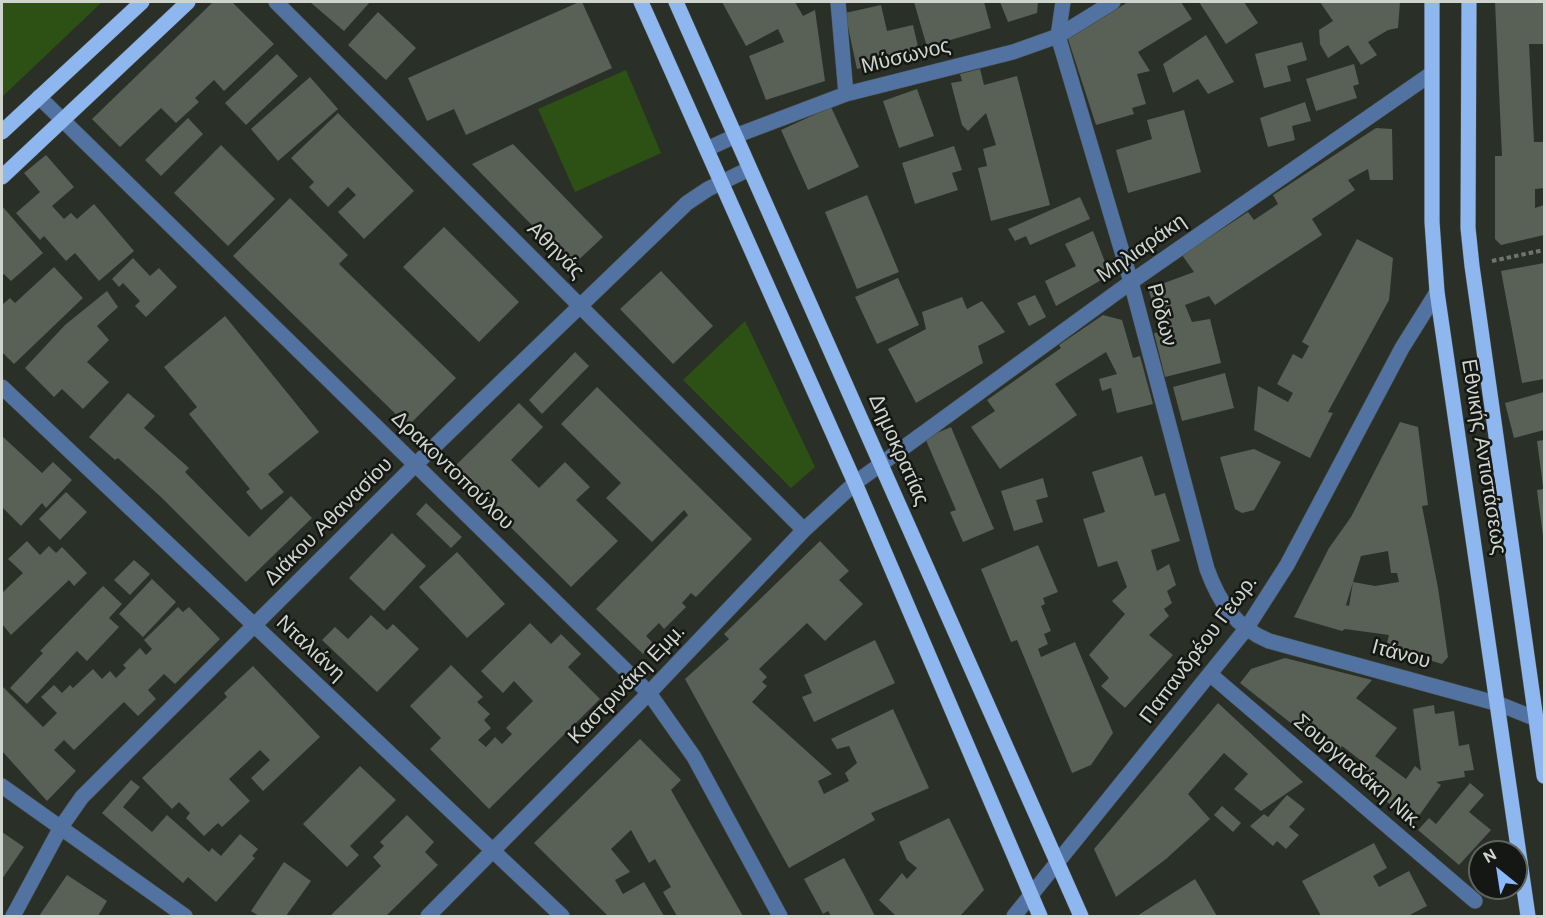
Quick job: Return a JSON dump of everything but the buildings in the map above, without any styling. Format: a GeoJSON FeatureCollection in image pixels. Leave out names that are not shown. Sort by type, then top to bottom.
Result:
{"type":"FeatureCollection","features":[{"type":"Feature","properties":{"kind":"main road"},"geometry":{"type":"LineString","coordinates":[[2,132],[142,2]]}},
{"type":"Feature","properties":{"kind":"main road"},"geometry":{"type":"LineString","coordinates":[[2,177],[188,2]]}},
{"type":"Feature","properties":{"kind":"main road"},"geometry":{"type":"LineString","coordinates":[[641,2],[855,483],[1040,916]]}},
{"type":"Feature","properties":{"kind":"main road","name":"Δημοκρατίας"},"geometry":{"type":"LineString","coordinates":[[676,2],[1081,916]]}},
{"type":"Feature","properties":{"kind":"main road","name":"Εθνικής Αντιστάσεως"},"geometry":{"type":"LineString","coordinates":[[1432,2],[1432,222],[1437,292],[1499,704],[1528,916]]}},
{"type":"Feature","properties":{"kind":"main road","name":"Εθνικής Αντιστάσεως"},"geometry":{"type":"LineString","coordinates":[[1469,2],[1468,228],[1540,720],[1545,776]]}},
{"type":"Feature","properties":{"kind":"street","name":"Αθηνάς"},"geometry":{"type":"LineString","coordinates":[[276,2],[804,530]]}},
{"type":"Feature","properties":{"kind":"street"},"geometry":{"type":"LineString","coordinates":[[838,2],[846,94]]}},
{"type":"Feature","properties":{"kind":"street","name":"Ρόδων"},"geometry":{"type":"LineString","coordinates":[[1063,2],[1058,36],[1131,282],[1207,569],[1225,609],[1246,629]]}},
{"type":"Feature","properties":{"kind":"street","name":"Μύσωνος"},"geometry":{"type":"LineString","coordinates":[[707,149],[846,94],[1013,52],[1058,36],[1113,2]]}},
{"type":"Feature","properties":{"kind":"street","name":"Μηλιαράκη"},"geometry":{"type":"LineString","coordinates":[[855,483],[1131,282],[1431,74]]}},
{"type":"Feature","properties":{"kind":"street","name":"Δρακοντοπούλου"},"geometry":{"type":"LineString","coordinates":[[39,98],[649,693],[694,757],[780,916]]}},
{"type":"Feature","properties":{"kind":"street","name":"Διάκου Αθανασίου"},"geometry":{"type":"LineString","coordinates":[[13,916],[61,827],[82,796],[415,465],[687,204],[721,181],[749,169]]}},
{"type":"Feature","properties":{"kind":"street","name":"Παπανδρέου Γεωρ."},"geometry":{"type":"LineString","coordinates":[[1014,916],[1246,629],[1287,565],[1402,348],[1437,292]]}},
{"type":"Feature","properties":{"kind":"street","name":"Νταλιάνη"},"geometry":{"type":"LineString","coordinates":[[2,387],[562,916]]}},
{"type":"Feature","properties":{"kind":"street","name":"Καστρινάκη Εμμ."},"geometry":{"type":"LineString","coordinates":[[428,916],[494,852],[649,693],[804,530],[855,483]]}},
{"type":"Feature","properties":{"kind":"street","name":"Ιτάνου"},"geometry":{"type":"LineString","coordinates":[[1246,629],[1269,641],[1499,704],[1540,720]]}},
{"type":"Feature","properties":{"kind":"street","name":"Σουργιαδάκη Νικ."},"geometry":{"type":"LineString","coordinates":[[1211,675],[1475,901]]}},
{"type":"Feature","properties":{"kind":"street"},"geometry":{"type":"LineString","coordinates":[[2,786],[185,916]]}},
{"type":"Feature","properties":{"kind":"path"},"geometry":{"type":"LineString","coordinates":[[1472,266],[1545,250]]}},
{"type":"Feature","properties":{"kind":"green space"},"geometry":{"type":"Polygon","coordinates":[[[2,2],[102,2],[2,97],[2,2]]]}},
{"type":"Feature","properties":{"kind":"green space"},"geometry":{"type":"Polygon","coordinates":[[[626,70],[661,153],[575,192],[538,109],[626,70]]]}},
{"type":"Feature","properties":{"kind":"green space"},"geometry":{"type":"Polygon","coordinates":[[[745,321],[815,467],[791,488],[683,380],[745,321]]]}}]}
